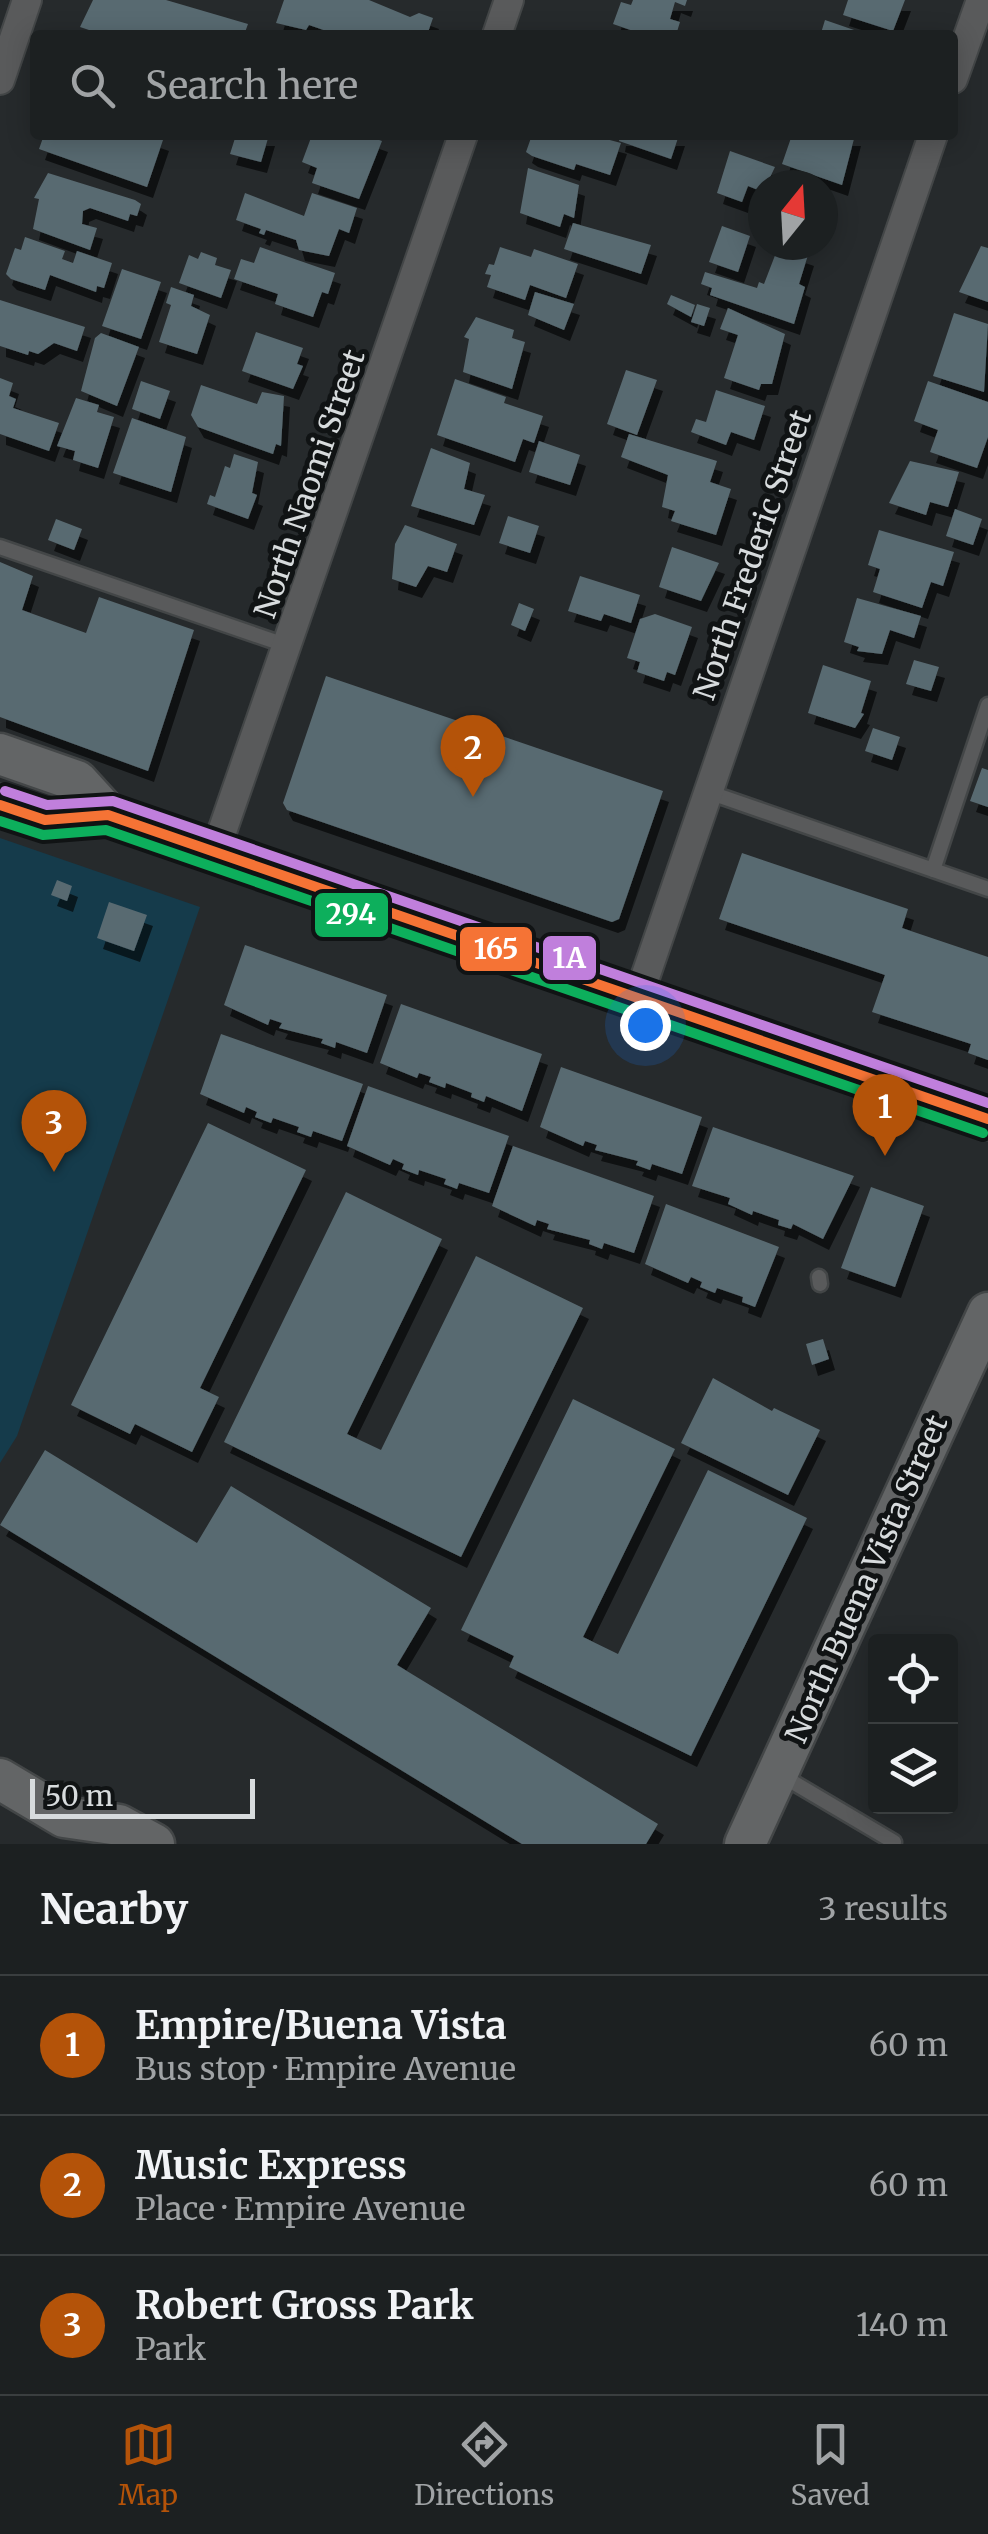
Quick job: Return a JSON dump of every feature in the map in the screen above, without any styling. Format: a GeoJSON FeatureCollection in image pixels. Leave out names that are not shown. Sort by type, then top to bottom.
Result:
{"type":"FeatureCollection","features":[{"type":"Feature","properties":{"kind":"main road"},"geometry":{"type":"LineString","coordinates":[[0,754],[77,781],[108,815]]}},
{"type":"Feature","properties":{"kind":"main road"},"geometry":{"type":"LineString","coordinates":[[0,805],[45,820],[108,815],[988,1119]]}},
{"type":"Feature","properties":{"kind":"main road","name":"North Buena Vista Street"},"geometry":{"type":"LineString","coordinates":[[745,1844],[988,1314]]}},
{"type":"Feature","properties":{"kind":"main road"},"geometry":{"type":"LineString","coordinates":[[0,1779],[72,1830],[119,1825],[154,1844]]}},
{"type":"Feature","properties":{"kind":"street"},"geometry":{"type":"LineString","coordinates":[[0,80],[27,0]]}},
{"type":"Feature","properties":{"kind":"street"},"geometry":{"type":"LineString","coordinates":[[499,30],[508,0]]}},
{"type":"Feature","properties":{"kind":"street"},"geometry":{"type":"LineString","coordinates":[[958,65],[981,0]]}},
{"type":"Feature","properties":{"kind":"street","name":"North Naomi Street"},"geometry":{"type":"LineString","coordinates":[[214,852],[289,647],[460,140]]}},
{"type":"Feature","properties":{"kind":"street","name":"North Frederic Street"},"geometry":{"type":"LineString","coordinates":[[638,998],[932,140]]}},
{"type":"Feature","properties":{"kind":"lane"},"geometry":{"type":"LineString","coordinates":[[0,547],[289,647]]}},
{"type":"Feature","properties":{"kind":"lane"},"geometry":{"type":"LineString","coordinates":[[933,870],[988,705]]}},
{"type":"Feature","properties":{"kind":"lane"},"geometry":{"type":"LineString","coordinates":[[708,792],[988,889]]}},
{"type":"Feature","properties":{"kind":"lane"},"geometry":{"type":"LineString","coordinates":[[779,1774],[894,1842]]}},
{"type":"Feature","properties":{"kind":"shaded area"},"geometry":{"type":"Polygon","coordinates":[[[0,838],[200,907],[17,1436],[0,1463],[0,838]]]}},
{"type":"Feature","properties":{"kind":"building"},"geometry":{"type":"Polygon","coordinates":[[[93,0],[166,0],[248,24],[246,30],[80,27],[93,0]]]}},
{"type":"Feature","properties":{"kind":"building"},"geometry":{"type":"Polygon","coordinates":[[[284,0],[369,0],[410,17],[419,13],[433,18],[429,30],[324,30],[309,25],[306,30],[276,23],[284,0]]]}},
{"type":"Feature","properties":{"kind":"building"},"geometry":{"type":"Polygon","coordinates":[[[633,0],[687,0],[685,6],[675,2],[670,19],[680,22],[678,30],[630,30],[613,24],[621,2],[631,5],[633,0]]]}},
{"type":"Feature","properties":{"kind":"building"},"geometry":{"type":"Polygon","coordinates":[[[848,0],[905,0],[893,30],[843,15],[848,0]]]}},
{"type":"Feature","properties":{"kind":"building"},"geometry":{"type":"Polygon","coordinates":[[[825,20],[854,30],[822,30],[825,20]]]}},
{"type":"Feature","properties":{"kind":"building"},"geometry":{"type":"Polygon","coordinates":[[[42,140],[163,140],[147,187],[39,149],[42,140]]]}},
{"type":"Feature","properties":{"kind":"building"},"geometry":{"type":"Polygon","coordinates":[[[234,140],[268,140],[261,162],[230,154],[234,140]]]}},
{"type":"Feature","properties":{"kind":"building"},"geometry":{"type":"Polygon","coordinates":[[[310,140],[382,141],[359,199],[312,183],[317,168],[302,162],[310,140]]]}},
{"type":"Feature","properties":{"kind":"building"},"geometry":{"type":"Polygon","coordinates":[[[530,140],[621,143],[610,175],[576,164],[574,170],[526,152],[530,140]]]}},
{"type":"Feature","properties":{"kind":"building"},"geometry":{"type":"Polygon","coordinates":[[[619,140],[677,140],[671,159],[619,140]]]}},
{"type":"Feature","properties":{"kind":"building"},"geometry":{"type":"Polygon","coordinates":[[[790,140],[854,140],[842,185],[838,184],[838,170],[799,170],[782,164],[790,140]]]}},
{"type":"Feature","properties":{"kind":"building"},"geometry":{"type":"Polygon","coordinates":[[[730,151],[775,167],[748,170],[742,202],[717,193],[730,151]]]}},
{"type":"Feature","properties":{"kind":"building"},"geometry":{"type":"Polygon","coordinates":[[[528,168],[579,185],[574,218],[564,214],[560,227],[520,213],[528,168]]]}},
{"type":"Feature","properties":{"kind":"building"},"geometry":{"type":"Polygon","coordinates":[[[48,173],[135,200],[141,204],[137,216],[130,214],[128,221],[90,208],[83,211],[82,224],[97,228],[90,250],[33,229],[39,199],[34,198],[48,173]]]}},
{"type":"Feature","properties":{"kind":"building"},"geometry":{"type":"Polygon","coordinates":[[[245,193],[304,216],[312,193],[357,208],[349,233],[339,229],[329,256],[299,250],[296,240],[266,230],[264,235],[259,233],[261,229],[236,220],[245,193]]]}},
{"type":"Feature","properties":{"kind":"building"},"geometry":{"type":"Polygon","coordinates":[[[573,223],[651,245],[641,274],[564,249],[573,223]]]}},
{"type":"Feature","properties":{"kind":"building"},"geometry":{"type":"Polygon","coordinates":[[[722,226],[748,235],[738,272],[709,262],[722,226]]]}},
{"type":"Feature","properties":{"kind":"building"},"geometry":{"type":"Polygon","coordinates":[[[25,237],[65,251],[62,259],[73,263],[77,251],[112,263],[104,288],[97,286],[96,292],[50,275],[45,290],[11,279],[6,274],[15,248],[21,250],[25,237]]]}},
{"type":"Feature","properties":{"kind":"building"},"geometry":{"type":"Polygon","coordinates":[[[981,246],[988,248],[988,302],[959,292],[981,246]]]}},
{"type":"Feature","properties":{"kind":"building"},"geometry":{"type":"Polygon","coordinates":[[[260,247],[335,273],[328,294],[322,292],[313,317],[275,304],[278,294],[234,279],[241,259],[254,263],[260,247]]]}},
{"type":"Feature","properties":{"kind":"building"},"geometry":{"type":"Polygon","coordinates":[[[500,247],[531,257],[534,249],[578,264],[566,298],[530,285],[525,300],[487,287],[491,275],[485,274],[489,264],[494,265],[500,247]]]}},
{"type":"Feature","properties":{"kind":"building"},"geometry":{"type":"Polygon","coordinates":[[[201,252],[217,258],[215,265],[231,270],[221,298],[179,283],[189,255],[198,259],[201,252]]]}},
{"type":"Feature","properties":{"kind":"building"},"geometry":{"type":"Polygon","coordinates":[[[773,260],[806,260],[799,284],[805,287],[794,324],[710,295],[712,288],[701,284],[705,272],[757,288],[759,282],[764,284],[773,260]]]}},
{"type":"Feature","properties":{"kind":"building"},"geometry":{"type":"Polygon","coordinates":[[[122,269],[161,282],[141,339],[102,326],[122,269]]]}},
{"type":"Feature","properties":{"kind":"building"},"geometry":{"type":"Polygon","coordinates":[[[171,287],[194,295],[191,306],[210,315],[197,354],[159,342],[171,305],[166,303],[171,287]]]}},
{"type":"Feature","properties":{"kind":"building"},"geometry":{"type":"Polygon","coordinates":[[[535,292],[574,304],[564,330],[528,315],[535,292]]]}},
{"type":"Feature","properties":{"kind":"building"},"geometry":{"type":"Polygon","coordinates":[[[671,295],[695,305],[691,317],[667,304],[671,295]]]}},
{"type":"Feature","properties":{"kind":"building"},"geometry":{"type":"Polygon","coordinates":[[[0,300],[85,327],[77,351],[54,343],[38,354],[29,351],[28,355],[0,346],[0,300]]]}},
{"type":"Feature","properties":{"kind":"building"},"geometry":{"type":"Polygon","coordinates":[[[697,304],[710,308],[704,326],[691,322],[697,304]]]}},
{"type":"Feature","properties":{"kind":"building"},"geometry":{"type":"Polygon","coordinates":[[[728,308],[785,334],[772,384],[761,384],[759,390],[724,378],[738,335],[720,329],[728,308]]]}},
{"type":"Feature","properties":{"kind":"building"},"geometry":{"type":"Polygon","coordinates":[[[954,313],[988,324],[984,392],[933,376],[954,313]]]}},
{"type":"Feature","properties":{"kind":"building"},"geometry":{"type":"Polygon","coordinates":[[[476,317],[514,330],[512,338],[525,342],[512,389],[463,372],[469,339],[464,337],[476,317]]]}},
{"type":"Feature","properties":{"kind":"building"},"geometry":{"type":"Polygon","coordinates":[[[256,332],[303,348],[297,364],[303,366],[293,389],[242,371],[256,332]]]}},
{"type":"Feature","properties":{"kind":"building"},"geometry":{"type":"Polygon","coordinates":[[[101,333],[139,347],[117,406],[81,391],[95,338],[101,333]]]}},
{"type":"Feature","properties":{"kind":"building"},"geometry":{"type":"Polygon","coordinates":[[[626,370],[657,380],[637,435],[607,424],[626,370]]]}},
{"type":"Feature","properties":{"kind":"building"},"geometry":{"type":"Polygon","coordinates":[[[0,378],[13,383],[9,396],[16,399],[13,408],[59,423],[49,451],[0,434],[0,378]]]}},
{"type":"Feature","properties":{"kind":"building"},"geometry":{"type":"Polygon","coordinates":[[[455,379],[506,397],[504,403],[543,416],[534,443],[523,439],[515,462],[437,435],[455,379]]]}},
{"type":"Feature","properties":{"kind":"building"},"geometry":{"type":"Polygon","coordinates":[[[141,381],[170,391],[160,419],[132,409],[141,381]]]}},
{"type":"Feature","properties":{"kind":"building"},"geometry":{"type":"Polygon","coordinates":[[[928,381],[988,402],[988,437],[977,468],[930,452],[938,430],[914,421],[928,381]]]}},
{"type":"Feature","properties":{"kind":"building"},"geometry":{"type":"Polygon","coordinates":[[[201,385],[257,404],[262,392],[284,396],[281,446],[276,444],[273,454],[198,427],[191,415],[201,385]]]}},
{"type":"Feature","properties":{"kind":"building"},"geometry":{"type":"Polygon","coordinates":[[[716,390],[765,406],[754,440],[731,432],[726,445],[691,432],[696,419],[706,422],[716,390]]]}},
{"type":"Feature","properties":{"kind":"building"},"geometry":{"type":"Polygon","coordinates":[[[76,398],[99,405],[97,412],[114,417],[98,468],[73,460],[75,451],[57,446],[76,398]]]}},
{"type":"Feature","properties":{"kind":"building"},"geometry":{"type":"Polygon","coordinates":[[[132,418],[186,437],[171,492],[113,473],[132,418]]]}},
{"type":"Feature","properties":{"kind":"building"},"geometry":{"type":"Polygon","coordinates":[[[629,434],[717,461],[710,482],[731,489],[716,535],[671,521],[675,511],[662,507],[668,475],[621,457],[629,434]]]}},
{"type":"Feature","properties":{"kind":"building"},"geometry":{"type":"Polygon","coordinates":[[[539,441],[580,455],[570,485],[529,472],[539,441]]]}},
{"type":"Feature","properties":{"kind":"building"},"geometry":{"type":"Polygon","coordinates":[[[431,448],[470,463],[464,489],[485,495],[474,525],[411,506],[431,448]]]}},
{"type":"Feature","properties":{"kind":"building"},"geometry":{"type":"Polygon","coordinates":[[[234,454],[258,462],[252,493],[257,495],[248,519],[207,504],[210,495],[215,497],[225,466],[230,468],[234,454]]]}},
{"type":"Feature","properties":{"kind":"building"},"geometry":{"type":"Polygon","coordinates":[[[910,461],[959,472],[948,507],[930,502],[926,515],[889,503],[910,461]]]}},
{"type":"Feature","properties":{"kind":"building"},"geometry":{"type":"Polygon","coordinates":[[[955,509],[982,519],[973,545],[946,536],[955,509]]]}},
{"type":"Feature","properties":{"kind":"building"},"geometry":{"type":"Polygon","coordinates":[[[508,516],[539,526],[530,553],[499,543],[508,516]]]}},
{"type":"Feature","properties":{"kind":"building"},"geometry":{"type":"Polygon","coordinates":[[[56,519],[82,529],[74,550],[48,540],[56,519]]]}},
{"type":"Feature","properties":{"kind":"building"},"geometry":{"type":"Polygon","coordinates":[[[405,525],[457,544],[447,572],[428,566],[416,587],[392,579],[395,544],[405,525]]]}},
{"type":"Feature","properties":{"kind":"building"},"geometry":{"type":"Polygon","coordinates":[[[879,530],[954,552],[943,586],[931,582],[922,608],[873,592],[880,569],[868,565],[879,530]]]}},
{"type":"Feature","properties":{"kind":"building"},"geometry":{"type":"Polygon","coordinates":[[[672,547],[719,563],[701,601],[659,587],[672,547]]]}},
{"type":"Feature","properties":{"kind":"building"},"geometry":{"type":"Polygon","coordinates":[[[0,562],[33,576],[22,610],[86,633],[99,597],[194,630],[148,771],[0,717],[0,562]]]}},
{"type":"Feature","properties":{"kind":"building"},"geometry":{"type":"Polygon","coordinates":[[[580,576],[640,595],[631,623],[604,614],[601,621],[568,611],[580,576]]]}},
{"type":"Feature","properties":{"kind":"building"},"geometry":{"type":"Polygon","coordinates":[[[857,598],[921,616],[914,638],[890,630],[882,654],[857,651],[859,647],[844,642],[857,598]]]}},
{"type":"Feature","properties":{"kind":"building"},"geometry":{"type":"Polygon","coordinates":[[[519,603],[534,609],[525,631],[511,625],[519,603]]]}},
{"type":"Feature","properties":{"kind":"building"},"geometry":{"type":"Polygon","coordinates":[[[655,614],[692,627],[675,675],[667,672],[664,681],[637,672],[640,662],[627,658],[640,619],[655,614]]]}},
{"type":"Feature","properties":{"kind":"building"},"geometry":{"type":"Polygon","coordinates":[[[914,660],[939,667],[931,691],[906,684],[914,660]]]}},
{"type":"Feature","properties":{"kind":"building"},"geometry":{"type":"Polygon","coordinates":[[[823,665],[871,681],[861,713],[864,714],[855,728],[808,713],[823,665]]]}},
{"type":"Feature","properties":{"kind":"building"},"geometry":{"type":"Polygon","coordinates":[[[326,676],[663,791],[619,919],[612,922],[287,810],[283,803],[326,676]]]}},
{"type":"Feature","properties":{"kind":"building"},"geometry":{"type":"Polygon","coordinates":[[[873,728],[900,737],[892,760],[865,751],[873,728]]]}},
{"type":"Feature","properties":{"kind":"building"},"geometry":{"type":"Polygon","coordinates":[[[982,768],[988,770],[988,807],[970,801],[982,768]]]}},
{"type":"Feature","properties":{"kind":"building"},"geometry":{"type":"Polygon","coordinates":[[[742,853],[908,909],[902,928],[988,957],[988,1060],[968,1053],[971,1044],[872,1012],[885,975],[719,919],[742,853]]]}},
{"type":"Feature","properties":{"kind":"building"},"geometry":{"type":"Polygon","coordinates":[[[57,880],[72,886],[67,901],[51,895],[57,880]]]}},
{"type":"Feature","properties":{"kind":"building"},"geometry":{"type":"Polygon","coordinates":[[[109,902],[147,915],[134,951],[97,938],[109,902]]]}},
{"type":"Feature","properties":{"kind":"building"},"geometry":{"type":"Polygon","coordinates":[[[245,945],[387,995],[367,1053],[336,1042],[335,1048],[321,1043],[323,1039],[279,1028],[282,1023],[270,1019],[268,1025],[224,1005],[245,945]]]}},
{"type":"Feature","properties":{"kind":"building"},"geometry":{"type":"Polygon","coordinates":[[[401,1004],[542,1054],[522,1111],[486,1096],[484,1102],[446,1083],[445,1088],[429,1082],[431,1077],[419,1073],[417,1078],[380,1063],[401,1004]]]}},
{"type":"Feature","properties":{"kind":"building"},"geometry":{"type":"Polygon","coordinates":[[[221,1034],[363,1084],[342,1141],[313,1131],[311,1137],[297,1132],[299,1127],[273,1118],[271,1123],[255,1117],[257,1112],[246,1107],[244,1113],[200,1094],[221,1034]]]}},
{"type":"Feature","properties":{"kind":"building"},"geometry":{"type":"Polygon","coordinates":[[[561,1067],[702,1117],[682,1174],[652,1164],[650,1170],[636,1165],[638,1161],[595,1150],[597,1145],[585,1141],[583,1146],[540,1127],[561,1067]]]}},
{"type":"Feature","properties":{"kind":"building"},"geometry":{"type":"Polygon","coordinates":[[[368,1086],[509,1136],[489,1193],[459,1183],[457,1189],[444,1184],[446,1179],[419,1170],[418,1175],[402,1169],[404,1164],[393,1159],[390,1165],[347,1146],[368,1086]]]}},
{"type":"Feature","properties":{"kind":"building"},"geometry":{"type":"Polygon","coordinates":[[[208,1123],[306,1170],[200,1388],[219,1397],[192,1452],[135,1424],[130,1434],[71,1405],[208,1123]]]}},
{"type":"Feature","properties":{"kind":"building"},"geometry":{"type":"Polygon","coordinates":[[[713,1127],[854,1176],[823,1239],[793,1224],[791,1229],[778,1225],[779,1220],[753,1211],[752,1215],[728,1204],[730,1198],[692,1186],[713,1127]]]}},
{"type":"Feature","properties":{"kind":"building"},"geometry":{"type":"Polygon","coordinates":[[[513,1146],[654,1196],[634,1253],[604,1243],[602,1249],[589,1244],[590,1240],[547,1229],[549,1224],[537,1220],[535,1226],[492,1206],[513,1146]]]}},
{"type":"Feature","properties":{"kind":"building"},"geometry":{"type":"Polygon","coordinates":[[[871,1187],[924,1206],[895,1287],[841,1268],[871,1187]]]}},
{"type":"Feature","properties":{"kind":"building"},"geometry":{"type":"Polygon","coordinates":[[[346,1192],[442,1239],[347,1434],[381,1450],[476,1256],[583,1308],[461,1557],[224,1442],[346,1192]]]}},
{"type":"Feature","properties":{"kind":"building"},"geometry":{"type":"Polygon","coordinates":[[[666,1204],[779,1247],[755,1307],[742,1302],[743,1297],[717,1288],[715,1293],[700,1287],[702,1282],[691,1277],[688,1283],[645,1264],[666,1204]]]}},
{"type":"Feature","properties":{"kind":"building"},"geometry":{"type":"Polygon","coordinates":[[[823,1339],[829,1359],[812,1365],[806,1344],[823,1339]]]}},
{"type":"Feature","properties":{"kind":"building"},"geometry":{"type":"Polygon","coordinates":[[[713,1378],[772,1411],[774,1408],[820,1430],[788,1495],[681,1443],[713,1378]]]}},
{"type":"Feature","properties":{"kind":"building"},"geometry":{"type":"Polygon","coordinates":[[[573,1399],[675,1449],[583,1637],[618,1654],[708,1470],[807,1518],[691,1756],[509,1667],[514,1656],[461,1630],[573,1399]]]}},
{"type":"Feature","properties":{"kind":"building"},"geometry":{"type":"Polygon","coordinates":[[[45,1450],[197,1543],[231,1486],[431,1608],[397,1665],[658,1824],[646,1844],[522,1844],[0,1525],[45,1450]]]}},
{"type":"Feature","properties":{"kind":"transit line","name":"1A"},"geometry":{"type":"LineString","coordinates":[[5,791],[47,805],[113,801],[988,1103]]}},
{"type":"Feature","properties":{"kind":"transit line","name":"165"},"geometry":{"type":"LineString","coordinates":[[0,805],[45,820],[108,815],[988,1119]]}},
{"type":"Feature","properties":{"kind":"transit line","name":"294"},"geometry":{"type":"LineString","coordinates":[[0,821],[43,835],[106,830],[983,1133]]}},
{"type":"Feature","properties":{"kind":"place","name":"Music Express"},"geometry":{"type":"Point","coordinates":[473,797]}},
{"type":"Feature","properties":{"kind":"place","name":"Empire/Buena Vista"},"geometry":{"type":"Point","coordinates":[885,1156]}},
{"type":"Feature","properties":{"kind":"place","name":"Robert Gross Park"},"geometry":{"type":"Point","coordinates":[54,1172]}}]}
